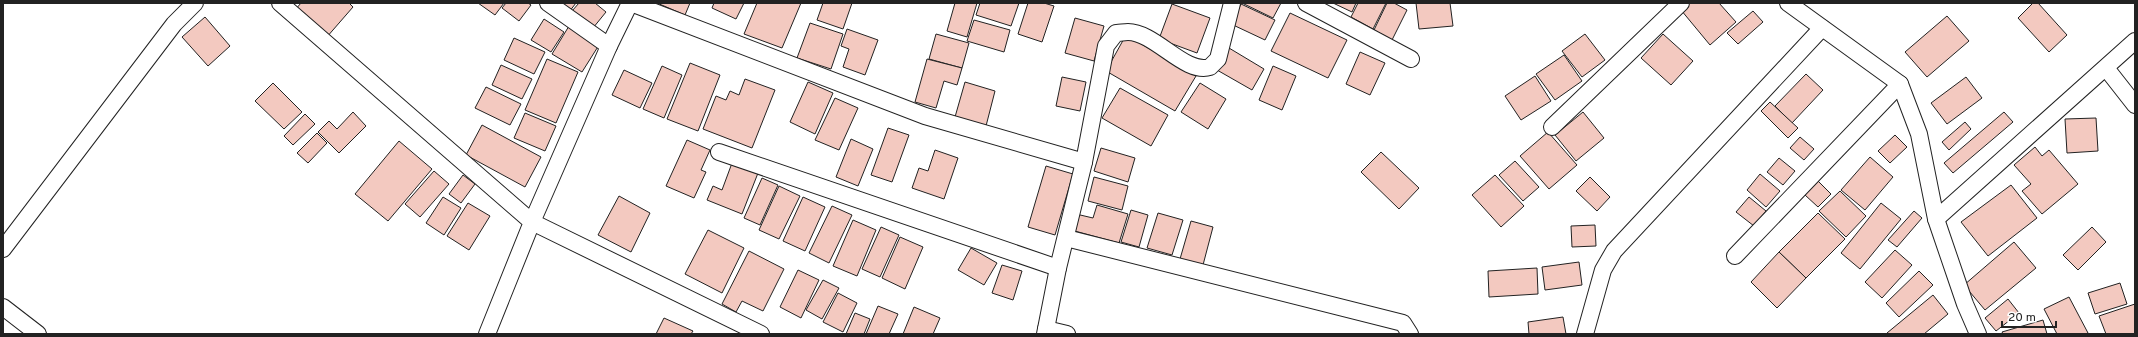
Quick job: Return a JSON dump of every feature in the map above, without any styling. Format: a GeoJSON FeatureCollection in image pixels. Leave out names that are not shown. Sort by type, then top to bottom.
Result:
{"type":"FeatureCollection","features":[{"type":"Feature","properties":{"kind":"street"},"geometry":{"type":"LineString","coordinates":[[3,249],[174,24],[195,3]]}},
{"type":"Feature","properties":{"kind":"street"},"geometry":{"type":"LineString","coordinates":[[280,3],[532,222],[761,334]]}},
{"type":"Feature","properties":{"kind":"street"},"geometry":{"type":"LineString","coordinates":[[548,3],[609,46]]}},
{"type":"Feature","properties":{"kind":"street"},"geometry":{"type":"LineString","coordinates":[[487,334],[532,222],[609,46],[631,3],[925,116],[1084,162]]}},
{"type":"Feature","properties":{"kind":"street"},"geometry":{"type":"LineString","coordinates":[[1067,334],[1046,331],[1058,268],[1084,162],[1106,46],[1116,33],[1129,32],[1140,35],[1198,68],[1205,69],[1210,67],[1218,59],[1232,3]]}},
{"type":"Feature","properties":{"kind":"street"},"geometry":{"type":"LineString","coordinates":[[1306,3],[1411,59]]}},
{"type":"Feature","properties":{"kind":"street"},"geometry":{"type":"LineString","coordinates":[[1552,127],[1681,3]]}},
{"type":"Feature","properties":{"kind":"street"},"geometry":{"type":"LineString","coordinates":[[1788,3],[1900,84],[1919,134],[1936,219],[1978,334]]}},
{"type":"Feature","properties":{"kind":"street"},"geometry":{"type":"LineString","coordinates":[[1585,334],[1603,270],[1614,251],[1822,28]]}},
{"type":"Feature","properties":{"kind":"street"},"geometry":{"type":"LineString","coordinates":[[1936,219],[2135,41]]}},
{"type":"Feature","properties":{"kind":"street"},"geometry":{"type":"LineString","coordinates":[[2106,68],[2135,105]]}},
{"type":"Feature","properties":{"kind":"street"},"geometry":{"type":"LineString","coordinates":[[1735,256],[1900,84]]}},
{"type":"Feature","properties":{"kind":"street"},"geometry":{"type":"LineString","coordinates":[[719,152],[1058,268]]}},
{"type":"Feature","properties":{"kind":"street"},"geometry":{"type":"LineString","coordinates":[[1066,238],[1403,323],[1410,334]]}},
{"type":"Feature","properties":{"kind":"street"},"geometry":{"type":"LineString","coordinates":[[3,307],[38,334]]}},
{"type":"Feature","properties":{"kind":"building"},"geometry":{"type":"Polygon","coordinates":[[[301,3],[349,3],[353,7],[326,38],[295,10],[301,3]]]}},
{"type":"Feature","properties":{"kind":"building"},"geometry":{"type":"Polygon","coordinates":[[[478,3],[504,3],[495,15],[478,3]]]}},
{"type":"Feature","properties":{"kind":"building"},"geometry":{"type":"Polygon","coordinates":[[[506,3],[528,3],[531,5],[519,21],[502,8],[506,3]]]}},
{"type":"Feature","properties":{"kind":"building"},"geometry":{"type":"Polygon","coordinates":[[[557,3],[576,3],[569,12],[557,3]]]}},
{"type":"Feature","properties":{"kind":"building"},"geometry":{"type":"Polygon","coordinates":[[[579,3],[595,3],[606,12],[593,28],[572,11],[579,3]]]}},
{"type":"Feature","properties":{"kind":"building"},"geometry":{"type":"Polygon","coordinates":[[[657,3],[690,3],[685,15],[657,3]]]}},
{"type":"Feature","properties":{"kind":"building"},"geometry":{"type":"Polygon","coordinates":[[[714,3],[744,3],[736,19],[712,8],[714,3]]]}},
{"type":"Feature","properties":{"kind":"building"},"geometry":{"type":"Polygon","coordinates":[[[757,3],[801,3],[782,48],[744,34],[757,3]]]}},
{"type":"Feature","properties":{"kind":"building"},"geometry":{"type":"Polygon","coordinates":[[[823,3],[852,3],[843,29],[817,20],[823,3]]]}},
{"type":"Feature","properties":{"kind":"building"},"geometry":{"type":"Polygon","coordinates":[[[955,3],[977,3],[967,37],[947,31],[955,3]]]}},
{"type":"Feature","properties":{"kind":"building"},"geometry":{"type":"Polygon","coordinates":[[[980,3],[1019,3],[1011,26],[976,15],[980,3]]]}},
{"type":"Feature","properties":{"kind":"building"},"geometry":{"type":"Polygon","coordinates":[[[1028,3],[1044,3],[1054,6],[1042,42],[1018,34],[1028,3]]]}},
{"type":"Feature","properties":{"kind":"building"},"geometry":{"type":"Polygon","coordinates":[[[1242,3],[1281,3],[1273,18],[1242,3]]]}},
{"type":"Feature","properties":{"kind":"building"},"geometry":{"type":"Polygon","coordinates":[[[1333,3],[1356,3],[1352,12],[1333,3]]]}},
{"type":"Feature","properties":{"kind":"building"},"geometry":{"type":"Polygon","coordinates":[[[1358,3],[1386,3],[1373,29],[1351,17],[1358,3]]]}},
{"type":"Feature","properties":{"kind":"building"},"geometry":{"type":"Polygon","coordinates":[[[1387,3],[1394,3],[1407,10],[1392,40],[1374,30],[1387,3]]]}},
{"type":"Feature","properties":{"kind":"building"},"geometry":{"type":"Polygon","coordinates":[[[1416,3],[1450,3],[1453,26],[1419,29],[1416,3]]]}},
{"type":"Feature","properties":{"kind":"building"},"geometry":{"type":"Polygon","coordinates":[[[1689,3],[1719,3],[1736,22],[1710,45],[1681,10],[1689,3]]]}},
{"type":"Feature","properties":{"kind":"building"},"geometry":{"type":"Polygon","coordinates":[[[2033,3],[2038,3],[2067,35],[2049,52],[2018,18],[2033,3]]]}},
{"type":"Feature","properties":{"kind":"building"},"geometry":{"type":"Polygon","coordinates":[[[1172,4],[1210,18],[1197,53],[1159,39],[1172,4]]]}},
{"type":"Feature","properties":{"kind":"building"},"geometry":{"type":"Polygon","coordinates":[[[1241,4],[1275,20],[1265,40],[1231,24],[1241,4]]]}},
{"type":"Feature","properties":{"kind":"building"},"geometry":{"type":"Polygon","coordinates":[[[1753,11],[1763,22],[1738,44],[1727,33],[1753,11]]]}},
{"type":"Feature","properties":{"kind":"building"},"geometry":{"type":"Polygon","coordinates":[[[1290,13],[1347,40],[1328,78],[1271,51],[1290,13]]]}},
{"type":"Feature","properties":{"kind":"building"},"geometry":{"type":"Polygon","coordinates":[[[1947,16],[1969,41],[1927,77],[1905,52],[1947,16]]]}},
{"type":"Feature","properties":{"kind":"building"},"geometry":{"type":"Polygon","coordinates":[[[205,17],[230,46],[208,66],[182,37],[205,17]]]}},
{"type":"Feature","properties":{"kind":"building"},"geometry":{"type":"Polygon","coordinates":[[[1075,18],[1104,26],[1094,61],[1065,53],[1075,18]]]}},
{"type":"Feature","properties":{"kind":"building"},"geometry":{"type":"Polygon","coordinates":[[[544,19],[564,32],[551,52],[531,40],[544,19]]]}},
{"type":"Feature","properties":{"kind":"building"},"geometry":{"type":"Polygon","coordinates":[[[974,20],[1010,30],[1004,52],[967,41],[974,20]]]}},
{"type":"Feature","properties":{"kind":"building"},"geometry":{"type":"Polygon","coordinates":[[[810,23],[843,34],[831,69],[797,58],[810,23]]]}},
{"type":"Feature","properties":{"kind":"building"},"geometry":{"type":"Polygon","coordinates":[[[569,26],[599,45],[582,72],[552,54],[569,26]]]}},
{"type":"Feature","properties":{"kind":"building"},"geometry":{"type":"Polygon","coordinates":[[[847,29],[878,40],[865,75],[843,67],[849,49],[841,46],[847,29]]]}},
{"type":"Feature","properties":{"kind":"building"},"geometry":{"type":"Polygon","coordinates":[[[936,34],[969,43],[962,68],[929,59],[936,34]]]}},
{"type":"Feature","properties":{"kind":"building"},"geometry":{"type":"Polygon","coordinates":[[[1585,34],[1605,60],[1582,77],[1562,51],[1585,34]]]}},
{"type":"Feature","properties":{"kind":"building"},"geometry":{"type":"Polygon","coordinates":[[[1663,34],[1693,61],[1671,85],[1641,58],[1663,34]]]}},
{"type":"Feature","properties":{"kind":"building"},"geometry":{"type":"Polygon","coordinates":[[[1126,35],[1196,76],[1175,111],[1106,71],[1126,35]]]}},
{"type":"Feature","properties":{"kind":"building"},"geometry":{"type":"Polygon","coordinates":[[[514,38],[545,52],[534,74],[504,60],[514,38]]]}},
{"type":"Feature","properties":{"kind":"building"},"geometry":{"type":"Polygon","coordinates":[[[1229,48],[1264,69],[1252,90],[1217,70],[1229,48]]]}},
{"type":"Feature","properties":{"kind":"building"},"geometry":{"type":"Polygon","coordinates":[[[1360,52],[1385,63],[1370,95],[1346,84],[1360,52]]]}},
{"type":"Feature","properties":{"kind":"building"},"geometry":{"type":"Polygon","coordinates":[[[1564,55],[1582,81],[1555,100],[1536,74],[1564,55]]]}},
{"type":"Feature","properties":{"kind":"building"},"geometry":{"type":"Polygon","coordinates":[[[547,59],[578,72],[556,123],[525,110],[547,59]]]}},
{"type":"Feature","properties":{"kind":"building"},"geometry":{"type":"Polygon","coordinates":[[[927,59],[962,68],[957,85],[944,81],[936,108],[915,102],[927,59]]]}},
{"type":"Feature","properties":{"kind":"building"},"geometry":{"type":"Polygon","coordinates":[[[690,63],[720,75],[698,131],[667,119],[690,63]]]}},
{"type":"Feature","properties":{"kind":"building"},"geometry":{"type":"Polygon","coordinates":[[[501,65],[532,79],[522,99],[492,85],[501,65]]]}},
{"type":"Feature","properties":{"kind":"building"},"geometry":{"type":"Polygon","coordinates":[[[662,66],[682,75],[664,118],[643,109],[662,66]]]}},
{"type":"Feature","properties":{"kind":"building"},"geometry":{"type":"Polygon","coordinates":[[[1273,66],[1296,76],[1282,110],[1259,100],[1273,66]]]}},
{"type":"Feature","properties":{"kind":"building"},"geometry":{"type":"Polygon","coordinates":[[[624,70],[652,83],[640,108],[612,95],[624,70]]]}},
{"type":"Feature","properties":{"kind":"building"},"geometry":{"type":"Polygon","coordinates":[[[1806,74],[1823,90],[1792,123],[1775,106],[1806,74]]]}},
{"type":"Feature","properties":{"kind":"building"},"geometry":{"type":"Polygon","coordinates":[[[1535,76],[1551,101],[1521,120],[1505,96],[1535,76]]]}},
{"type":"Feature","properties":{"kind":"building"},"geometry":{"type":"Polygon","coordinates":[[[1062,77],[1086,82],[1080,111],[1056,106],[1062,77]]]}},
{"type":"Feature","properties":{"kind":"building"},"geometry":{"type":"Polygon","coordinates":[[[1966,77],[1982,98],[1947,124],[1931,103],[1966,77]]]}},
{"type":"Feature","properties":{"kind":"building"},"geometry":{"type":"Polygon","coordinates":[[[745,79],[775,90],[752,148],[703,129],[716,96],[726,100],[730,91],[739,95],[745,79]]]}},
{"type":"Feature","properties":{"kind":"building"},"geometry":{"type":"Polygon","coordinates":[[[808,82],[833,93],[815,134],[790,122],[808,82]]]}},
{"type":"Feature","properties":{"kind":"building"},"geometry":{"type":"Polygon","coordinates":[[[965,82],[995,91],[986,126],[955,117],[965,82]]]}},
{"type":"Feature","properties":{"kind":"building"},"geometry":{"type":"Polygon","coordinates":[[[273,83],[302,112],[284,129],[255,101],[273,83]]]}},
{"type":"Feature","properties":{"kind":"building"},"geometry":{"type":"Polygon","coordinates":[[[1200,83],[1226,99],[1208,129],[1181,112],[1200,83]]]}},
{"type":"Feature","properties":{"kind":"building"},"geometry":{"type":"Polygon","coordinates":[[[486,87],[521,104],[510,125],[475,108],[486,87]]]}},
{"type":"Feature","properties":{"kind":"building"},"geometry":{"type":"Polygon","coordinates":[[[1120,88],[1168,115],[1151,146],[1102,118],[1120,88]]]}},
{"type":"Feature","properties":{"kind":"building"},"geometry":{"type":"Polygon","coordinates":[[[835,98],[858,108],[839,150],[815,140],[835,98]]]}},
{"type":"Feature","properties":{"kind":"building"},"geometry":{"type":"Polygon","coordinates":[[[1770,102],[1798,128],[1788,138],[1761,111],[1770,102]]]}},
{"type":"Feature","properties":{"kind":"building"},"geometry":{"type":"Polygon","coordinates":[[[353,112],[366,126],[339,153],[318,132],[329,121],[337,129],[353,112]]]}},
{"type":"Feature","properties":{"kind":"building"},"geometry":{"type":"Polygon","coordinates":[[[1583,112],[1604,138],[1576,161],[1555,135],[1583,112]]]}},
{"type":"Feature","properties":{"kind":"building"},"geometry":{"type":"Polygon","coordinates":[[[2004,112],[2013,122],[1953,173],[1944,163],[2004,112]]]}},
{"type":"Feature","properties":{"kind":"building"},"geometry":{"type":"Polygon","coordinates":[[[525,113],[556,126],[545,151],[514,138],[525,113]]]}},
{"type":"Feature","properties":{"kind":"building"},"geometry":{"type":"Polygon","coordinates":[[[305,114],[315,124],[293,145],[284,136],[305,114]]]}},
{"type":"Feature","properties":{"kind":"building"},"geometry":{"type":"Polygon","coordinates":[[[2096,118],[2098,151],[2067,153],[2065,119],[2096,118]]]}},
{"type":"Feature","properties":{"kind":"building"},"geometry":{"type":"Polygon","coordinates":[[[1965,122],[1971,129],[1949,150],[1942,142],[1965,122]]]}},
{"type":"Feature","properties":{"kind":"building"},"geometry":{"type":"Polygon","coordinates":[[[482,125],[541,157],[525,187],[466,155],[482,125]]]}},
{"type":"Feature","properties":{"kind":"building"},"geometry":{"type":"Polygon","coordinates":[[[888,128],[909,135],[892,182],[871,175],[888,128]]]}},
{"type":"Feature","properties":{"kind":"building"},"geometry":{"type":"Polygon","coordinates":[[[1548,132],[1577,165],[1549,189],[1520,156],[1548,132]]]}},
{"type":"Feature","properties":{"kind":"building"},"geometry":{"type":"Polygon","coordinates":[[[317,133],[327,143],[308,163],[297,153],[317,133]]]}},
{"type":"Feature","properties":{"kind":"building"},"geometry":{"type":"Polygon","coordinates":[[[1895,135],[1907,147],[1890,163],[1878,151],[1895,135]]]}},
{"type":"Feature","properties":{"kind":"building"},"geometry":{"type":"Polygon","coordinates":[[[1800,137],[1814,149],[1804,160],[1790,148],[1800,137]]]}},
{"type":"Feature","properties":{"kind":"building"},"geometry":{"type":"Polygon","coordinates":[[[851,139],[873,149],[858,186],[836,177],[851,139]]]}},
{"type":"Feature","properties":{"kind":"building"},"geometry":{"type":"Polygon","coordinates":[[[687,140],[710,150],[701,170],[706,172],[694,198],[666,186],[687,140]]]}},
{"type":"Feature","properties":{"kind":"building"},"geometry":{"type":"Polygon","coordinates":[[[399,141],[432,169],[388,221],[355,194],[399,141]]]}},
{"type":"Feature","properties":{"kind":"building"},"geometry":{"type":"Polygon","coordinates":[[[2035,147],[2042,156],[2049,150],[2078,184],[2042,214],[2022,191],[2031,184],[2014,165],[2035,147]]]}},
{"type":"Feature","properties":{"kind":"building"},"geometry":{"type":"Polygon","coordinates":[[[1101,148],[1135,158],[1128,182],[1094,171],[1101,148]]]}},
{"type":"Feature","properties":{"kind":"building"},"geometry":{"type":"Polygon","coordinates":[[[935,150],[958,158],[944,199],[912,188],[919,168],[928,171],[935,150]]]}},
{"type":"Feature","properties":{"kind":"building"},"geometry":{"type":"Polygon","coordinates":[[[1381,152],[1419,188],[1399,209],[1361,172],[1381,152]]]}},
{"type":"Feature","properties":{"kind":"building"},"geometry":{"type":"Polygon","coordinates":[[[1870,157],[1893,177],[1865,210],[1841,190],[1870,157]]]}},
{"type":"Feature","properties":{"kind":"building"},"geometry":{"type":"Polygon","coordinates":[[[1779,158],[1795,171],[1783,185],[1767,172],[1779,158]]]}},
{"type":"Feature","properties":{"kind":"building"},"geometry":{"type":"Polygon","coordinates":[[[1515,161],[1539,187],[1523,201],[1499,175],[1515,161]]]}},
{"type":"Feature","properties":{"kind":"building"},"geometry":{"type":"Polygon","coordinates":[[[732,163],[758,173],[742,214],[707,200],[713,186],[722,190],[732,163]]]}},
{"type":"Feature","properties":{"kind":"building"},"geometry":{"type":"Polygon","coordinates":[[[1046,166],[1073,174],[1055,235],[1028,227],[1046,166]]]}},
{"type":"Feature","properties":{"kind":"building"},"geometry":{"type":"Polygon","coordinates":[[[434,171],[449,184],[420,217],[405,204],[434,171]]]}},
{"type":"Feature","properties":{"kind":"building"},"geometry":{"type":"Polygon","coordinates":[[[1760,174],[1780,191],[1766,207],[1747,190],[1760,174]]]}},
{"type":"Feature","properties":{"kind":"building"},"geometry":{"type":"Polygon","coordinates":[[[463,175],[475,184],[461,203],[449,194],[463,175]]]}},
{"type":"Feature","properties":{"kind":"building"},"geometry":{"type":"Polygon","coordinates":[[[1495,175],[1524,206],[1501,227],[1472,195],[1495,175]]]}},
{"type":"Feature","properties":{"kind":"building"},"geometry":{"type":"Polygon","coordinates":[[[1094,177],[1128,186],[1122,210],[1088,201],[1094,177]]]}},
{"type":"Feature","properties":{"kind":"building"},"geometry":{"type":"Polygon","coordinates":[[[1590,177],[1610,197],[1597,211],[1576,191],[1590,177]]]}},
{"type":"Feature","properties":{"kind":"building"},"geometry":{"type":"Polygon","coordinates":[[[762,178],[778,185],[760,225],[744,218],[762,178]]]}},
{"type":"Feature","properties":{"kind":"building"},"geometry":{"type":"Polygon","coordinates":[[[1818,181],[1831,194],[1818,207],[1805,195],[1818,181]]]}},
{"type":"Feature","properties":{"kind":"building"},"geometry":{"type":"Polygon","coordinates":[[[2011,185],[2037,218],[1988,256],[1961,222],[2011,185]]]}},
{"type":"Feature","properties":{"kind":"building"},"geometry":{"type":"Polygon","coordinates":[[[779,186],[800,196],[779,239],[759,230],[779,186]]]}},
{"type":"Feature","properties":{"kind":"building"},"geometry":{"type":"Polygon","coordinates":[[[1840,191],[1866,216],[1846,237],[1819,211],[1840,191]]]}},
{"type":"Feature","properties":{"kind":"building"},"geometry":{"type":"Polygon","coordinates":[[[619,196],[650,213],[631,252],[598,235],[619,196]]]}},
{"type":"Feature","properties":{"kind":"building"},"geometry":{"type":"Polygon","coordinates":[[[443,197],[461,208],[444,235],[426,223],[443,197]]]}},
{"type":"Feature","properties":{"kind":"building"},"geometry":{"type":"Polygon","coordinates":[[[803,197],[825,207],[805,251],[783,241],[803,197]]]}},
{"type":"Feature","properties":{"kind":"building"},"geometry":{"type":"Polygon","coordinates":[[[1749,197],[1766,211],[1754,226],[1736,212],[1749,197]]]}},
{"type":"Feature","properties":{"kind":"building"},"geometry":{"type":"Polygon","coordinates":[[[468,203],[490,216],[469,250],[447,236],[468,203]]]}},
{"type":"Feature","properties":{"kind":"building"},"geometry":{"type":"Polygon","coordinates":[[[1881,203],[1901,219],[1860,269],[1841,253],[1881,203]]]}},
{"type":"Feature","properties":{"kind":"building"},"geometry":{"type":"Polygon","coordinates":[[[1097,205],[1128,214],[1119,243],[1071,230],[1076,214],[1093,218],[1097,205]]]}},
{"type":"Feature","properties":{"kind":"building"},"geometry":{"type":"Polygon","coordinates":[[[832,206],[852,215],[829,263],[809,253],[832,206]]]}},
{"type":"Feature","properties":{"kind":"building"},"geometry":{"type":"Polygon","coordinates":[[[1131,210],[1148,215],[1139,247],[1121,242],[1131,210]]]}},
{"type":"Feature","properties":{"kind":"building"},"geometry":{"type":"Polygon","coordinates":[[[1914,211],[1922,218],[1897,247],[1888,240],[1914,211]]]}},
{"type":"Feature","properties":{"kind":"building"},"geometry":{"type":"Polygon","coordinates":[[[1158,213],[1183,220],[1172,255],[1147,248],[1158,213]]]}},
{"type":"Feature","properties":{"kind":"building"},"geometry":{"type":"Polygon","coordinates":[[[1818,213],[1845,239],[1806,278],[1779,252],[1818,213]]]}},
{"type":"Feature","properties":{"kind":"building"},"geometry":{"type":"Polygon","coordinates":[[[853,220],[876,230],[857,276],[833,266],[853,220]]]}},
{"type":"Feature","properties":{"kind":"building"},"geometry":{"type":"Polygon","coordinates":[[[1191,221],[1213,227],[1203,265],[1180,259],[1191,221]]]}},
{"type":"Feature","properties":{"kind":"building"},"geometry":{"type":"Polygon","coordinates":[[[1595,225],[1596,246],[1572,247],[1571,226],[1595,225]]]}},
{"type":"Feature","properties":{"kind":"building"},"geometry":{"type":"Polygon","coordinates":[[[881,227],[899,235],[880,277],[862,269],[881,227]]]}},
{"type":"Feature","properties":{"kind":"building"},"geometry":{"type":"Polygon","coordinates":[[[2092,227],[2106,242],[2078,270],[2063,255],[2092,227]]]}},
{"type":"Feature","properties":{"kind":"building"},"geometry":{"type":"Polygon","coordinates":[[[708,230],[744,248],[722,293],[685,274],[708,230]]]}},
{"type":"Feature","properties":{"kind":"building"},"geometry":{"type":"Polygon","coordinates":[[[900,237],[923,247],[905,289],[882,278],[900,237]]]}},
{"type":"Feature","properties":{"kind":"building"},"geometry":{"type":"Polygon","coordinates":[[[2014,242],[2036,268],[1985,310],[1964,285],[2014,242]]]}},
{"type":"Feature","properties":{"kind":"building"},"geometry":{"type":"Polygon","coordinates":[[[971,248],[997,263],[984,285],[958,270],[971,248]]]}},
{"type":"Feature","properties":{"kind":"building"},"geometry":{"type":"Polygon","coordinates":[[[1895,250],[1912,265],[1882,298],[1865,282],[1895,250]]]}},
{"type":"Feature","properties":{"kind":"building"},"geometry":{"type":"Polygon","coordinates":[[[749,251],[784,269],[763,311],[742,301],[736,312],[722,304],[749,251]]]}},
{"type":"Feature","properties":{"kind":"building"},"geometry":{"type":"Polygon","coordinates":[[[1779,252],[1806,278],[1777,308],[1751,282],[1779,252]]]}},
{"type":"Feature","properties":{"kind":"building"},"geometry":{"type":"Polygon","coordinates":[[[1579,262],[1582,285],[1545,290],[1542,267],[1579,262]]]}},
{"type":"Feature","properties":{"kind":"building"},"geometry":{"type":"Polygon","coordinates":[[[1002,265],[1022,271],[1013,300],[992,293],[1002,265]]]}},
{"type":"Feature","properties":{"kind":"building"},"geometry":{"type":"Polygon","coordinates":[[[1537,268],[1538,294],[1489,297],[1488,271],[1537,268]]]}},
{"type":"Feature","properties":{"kind":"building"},"geometry":{"type":"Polygon","coordinates":[[[798,270],[819,280],[801,318],[780,307],[798,270]]]}},
{"type":"Feature","properties":{"kind":"building"},"geometry":{"type":"Polygon","coordinates":[[[1919,271],[1933,285],[1899,317],[1886,303],[1919,271]]]}},
{"type":"Feature","properties":{"kind":"building"},"geometry":{"type":"Polygon","coordinates":[[[823,280],[839,288],[822,319],[806,310],[823,280]]]}},
{"type":"Feature","properties":{"kind":"building"},"geometry":{"type":"Polygon","coordinates":[[[2120,283],[2127,304],[2095,314],[2088,293],[2120,283]]]}},
{"type":"Feature","properties":{"kind":"building"},"geometry":{"type":"Polygon","coordinates":[[[838,293],[857,303],[843,332],[823,322],[838,293]]]}},
{"type":"Feature","properties":{"kind":"building"},"geometry":{"type":"Polygon","coordinates":[[[1933,295],[1948,314],[1924,334],[1887,333],[1933,295]]]}},
{"type":"Feature","properties":{"kind":"building"},"geometry":{"type":"Polygon","coordinates":[[[2069,297],[2088,333],[2057,334],[2044,309],[2069,297]]]}},
{"type":"Feature","properties":{"kind":"building"},"geometry":{"type":"Polygon","coordinates":[[[2008,299],[2019,313],[1996,331],[1985,318],[2008,299]]]}},
{"type":"Feature","properties":{"kind":"building"},"geometry":{"type":"Polygon","coordinates":[[[2135,304],[2135,334],[2106,334],[2099,316],[2135,304]]]}},
{"type":"Feature","properties":{"kind":"building"},"geometry":{"type":"Polygon","coordinates":[[[878,306],[898,314],[889,334],[866,334],[878,306]]]}},
{"type":"Feature","properties":{"kind":"building"},"geometry":{"type":"Polygon","coordinates":[[[914,307],[940,318],[933,334],[903,334],[914,307]]]}},
{"type":"Feature","properties":{"kind":"building"},"geometry":{"type":"Polygon","coordinates":[[[855,313],[870,319],[864,334],[846,334],[855,313]]]}},
{"type":"Feature","properties":{"kind":"building"},"geometry":{"type":"Polygon","coordinates":[[[1563,317],[1566,334],[1529,334],[1528,322],[1563,317]]]}},
{"type":"Feature","properties":{"kind":"building"},"geometry":{"type":"Polygon","coordinates":[[[664,318],[693,331],[691,334],[656,334],[664,318]]]}},
{"type":"Feature","properties":{"kind":"building"},"geometry":{"type":"Polygon","coordinates":[[[2043,320],[2047,334],[2003,334],[2002,332],[2043,320]]]}}]}
